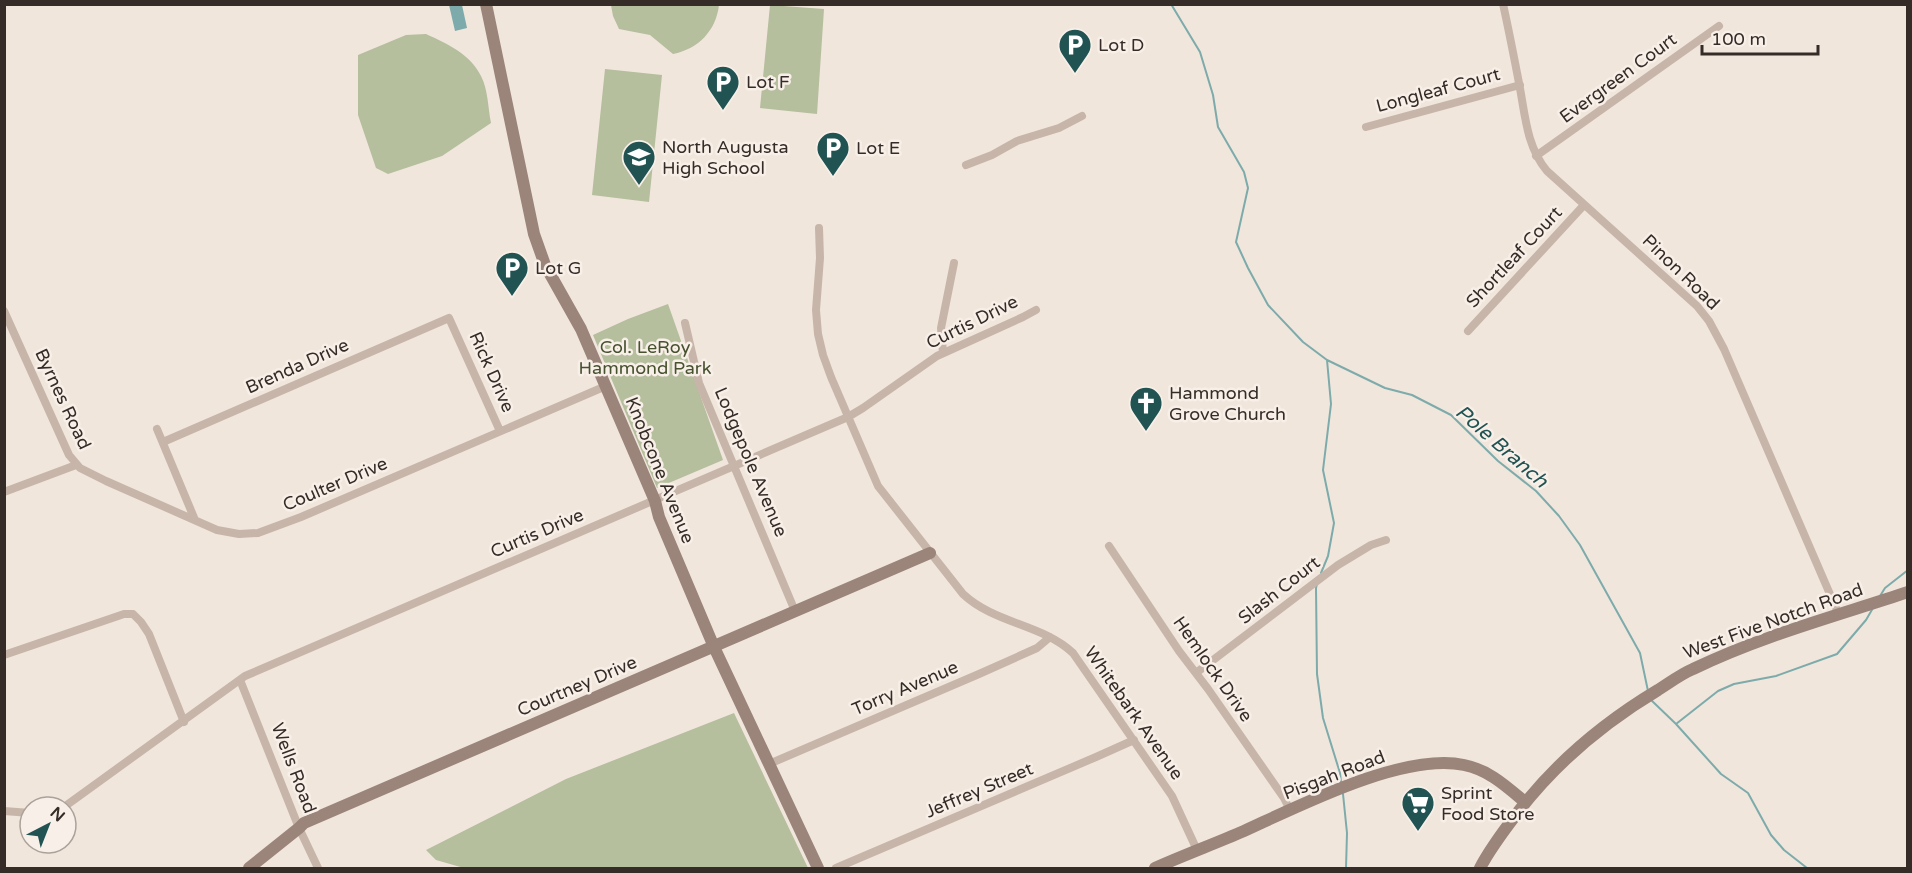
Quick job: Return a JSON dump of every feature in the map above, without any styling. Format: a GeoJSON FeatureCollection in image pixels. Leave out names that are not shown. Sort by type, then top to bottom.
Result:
{"type":"FeatureCollection","features":[{"type":"Feature","properties":{"kind":"street","name":"Knobcone Avenue"},"geometry":{"type":"LineString","coordinates":[[486,4],[534,234],[545,266],[581,329],[655,501],[714,647],[818,868]]}},
{"type":"Feature","properties":{"kind":"street","name":"Pinon Road"},"geometry":{"type":"LineString","coordinates":[[1503,4],[1526,123],[1536,156],[1547,171],[1697,306],[1709,321],[1724,349],[1839,615]]}},
{"type":"Feature","properties":{"kind":"street","name":"Evergreen Court"},"geometry":{"type":"LineString","coordinates":[[1536,156],[1719,26]]}},
{"type":"Feature","properties":{"kind":"street","name":"Longleaf Court"},"geometry":{"type":"LineString","coordinates":[[1366,127],[1520,85]]}},
{"type":"Feature","properties":{"kind":"street"},"geometry":{"type":"LineString","coordinates":[[966,165],[992,155],[1017,141],[1059,128],[1082,116]]}},
{"type":"Feature","properties":{"kind":"street","name":"Shortleaf Court"},"geometry":{"type":"LineString","coordinates":[[1468,331],[1584,205]]}},
{"type":"Feature","properties":{"kind":"street","name":"Whitebark Avenue"},"geometry":{"type":"LineString","coordinates":[[819,228],[820,258],[816,310],[818,334],[823,355],[878,486],[963,594],[973,603],[998,617],[1050,637],[1073,653],[1172,796],[1197,850]]}},
{"type":"Feature","properties":{"kind":"street"},"geometry":{"type":"LineString","coordinates":[[943,353],[941,328],[954,263]]}},
{"type":"Feature","properties":{"kind":"street","name":"Curtis Drive"},"geometry":{"type":"LineString","coordinates":[[78,797],[240,680],[303,650],[848,417],[922,365],[1035,310]]}},
{"type":"Feature","properties":{"kind":"street","name":"Byrnes Road"},"geometry":{"type":"LineString","coordinates":[[4,311],[69,455],[76,465],[4,492]]}},
{"type":"Feature","properties":{"kind":"street","name":"Brenda Drive"},"geometry":{"type":"LineString","coordinates":[[163,442],[449,318],[453,326]]}},
{"type":"Feature","properties":{"kind":"street","name":"Lodgepole Avenue"},"geometry":{"type":"LineString","coordinates":[[685,323],[699,383],[795,611]]}},
{"type":"Feature","properties":{"kind":"street","name":"Rick Drive"},"geometry":{"type":"LineString","coordinates":[[453,326],[500,431]]}},
{"type":"Feature","properties":{"kind":"street","name":"Coulter Drive"},"geometry":{"type":"LineString","coordinates":[[76,465],[130,492],[217,530],[238,534],[268,530],[606,387]]}},
{"type":"Feature","properties":{"kind":"street"},"geometry":{"type":"LineString","coordinates":[[158,429],[195,520]]}},
{"type":"Feature","properties":{"kind":"street","name":"Slash Court"},"geometry":{"type":"LineString","coordinates":[[1196,673],[1338,565],[1371,545],[1386,540]]}},
{"type":"Feature","properties":{"kind":"street","name":"Hemlock Drive"},"geometry":{"type":"LineString","coordinates":[[1110,546],[1179,651],[1284,798],[1290,810]]}},
{"type":"Feature","properties":{"kind":"street","name":"Courtney Drive"},"geometry":{"type":"LineString","coordinates":[[249,868],[304,823],[930,553]]}},
{"type":"Feature","properties":{"kind":"street","name":"West Five Notch Road"},"geometry":{"type":"LineString","coordinates":[[1480,868],[1498,837],[1525,802],[1566,757],[1630,707],[1690,670],[1735,651],[1908,592]]}},
{"type":"Feature","properties":{"kind":"street"},"geometry":{"type":"LineString","coordinates":[[4,655],[127,613],[133,614],[148,633],[184,722]]}},
{"type":"Feature","properties":{"kind":"street","name":"Torry Avenue"},"geometry":{"type":"LineString","coordinates":[[769,764],[1018,657],[1037,648],[1050,637]]}},
{"type":"Feature","properties":{"kind":"street","name":"Wells Road"},"geometry":{"type":"LineString","coordinates":[[240,680],[299,828],[318,868]]}},
{"type":"Feature","properties":{"kind":"street","name":"Jeffrey Street"},"geometry":{"type":"LineString","coordinates":[[836,868],[1134,740]]}},
{"type":"Feature","properties":{"kind":"street","name":"Pisgah Road"},"geometry":{"type":"LineString","coordinates":[[1155,868],[1290,810],[1388,772],[1407,767],[1435,764],[1463,765],[1485,772],[1525,802]]}},
{"type":"Feature","properties":{"kind":"green space"},"geometry":{"type":"Polygon","coordinates":[[[611,4],[719,5],[710,31],[690,48],[673,54],[650,35],[619,29],[611,4]]]}},
{"type":"Feature","properties":{"kind":"green space"},"geometry":{"type":"Polygon","coordinates":[[[770,5],[824,9],[817,114],[760,108],[770,5]]]}},
{"type":"Feature","properties":{"kind":"green space"},"geometry":{"type":"Polygon","coordinates":[[[426,34],[458,51],[476,68],[485,87],[491,123],[442,156],[388,174],[376,168],[358,115],[358,55],[406,35],[426,34]]]}},
{"type":"Feature","properties":{"kind":"green space"},"geometry":{"type":"Polygon","coordinates":[[[605,69],[662,75],[649,202],[592,195],[605,69]]]}},
{"type":"Feature","properties":{"kind":"green space","name":"Col. LeRoy Hammond Park"},"geometry":{"type":"Polygon","coordinates":[[[668,304],[723,460],[657,488],[593,335],[668,304]]]}},
{"type":"Feature","properties":{"kind":"green space"},"geometry":{"type":"Polygon","coordinates":[[[734,713],[808,868],[464,868],[436,860],[426,850],[566,779],[734,713]]]}},
{"type":"Feature","properties":{"kind":"water"},"geometry":{"type":"Polygon","coordinates":[[[449,5],[462,5],[467,28],[455,31],[449,5]]]}},
{"type":"Feature","properties":{"kind":"waterway","name":"Pole Branch"},"geometry":{"type":"LineString","coordinates":[[1171,4],[1200,52],[1213,95],[1218,127],[1244,172],[1248,188],[1236,242],[1268,305],[1303,342],[1327,360],[1385,388],[1412,395],[1451,415],[1498,461],[1536,491],[1559,516],[1580,545],[1640,653],[1648,691]]}},
{"type":"Feature","properties":{"kind":"waterway"},"geometry":{"type":"LineString","coordinates":[[1321,573],[1328,556],[1334,523],[1323,470],[1331,404],[1327,360]]}},
{"type":"Feature","properties":{"kind":"waterway"},"geometry":{"type":"LineString","coordinates":[[1880,596],[1885,588],[1908,570]]}},
{"type":"Feature","properties":{"kind":"waterway"},"geometry":{"type":"LineString","coordinates":[[1317,584],[1317,674],[1323,718],[1341,782]]}},
{"type":"Feature","properties":{"kind":"waterway"},"geometry":{"type":"LineString","coordinates":[[1676,724],[1718,691],[1734,684],[1776,676],[1837,654],[1866,620],[1873,608]]}},
{"type":"Feature","properties":{"kind":"waterway","name":"Pole Branch"},"geometry":{"type":"LineString","coordinates":[[1650,699],[1721,774],[1748,793],[1771,835],[1784,850],[1807,868]]}},
{"type":"Feature","properties":{"kind":"waterway"},"geometry":{"type":"LineString","coordinates":[[1343,794],[1347,833],[1346,868]]}},
{"type":"Feature","properties":{"kind":"place","name":"Lot D"},"geometry":{"type":"Point","coordinates":[1075,74]}},
{"type":"Feature","properties":{"kind":"place","name":"Lot F"},"geometry":{"type":"Point","coordinates":[723,111]}},
{"type":"Feature","properties":{"kind":"place","name":"Lot E"},"geometry":{"type":"Point","coordinates":[833,177]}},
{"type":"Feature","properties":{"kind":"place","name":"North Augusta High School"},"geometry":{"type":"Point","coordinates":[639,186]}},
{"type":"Feature","properties":{"kind":"place","name":"Lot G"},"geometry":{"type":"Point","coordinates":[512,297]}},
{"type":"Feature","properties":{"kind":"place","name":"Hammond Grove Church"},"geometry":{"type":"Point","coordinates":[1146,432]}},
{"type":"Feature","properties":{"kind":"place","name":"Sprint Food Store"},"geometry":{"type":"Point","coordinates":[1418,832]}}]}
